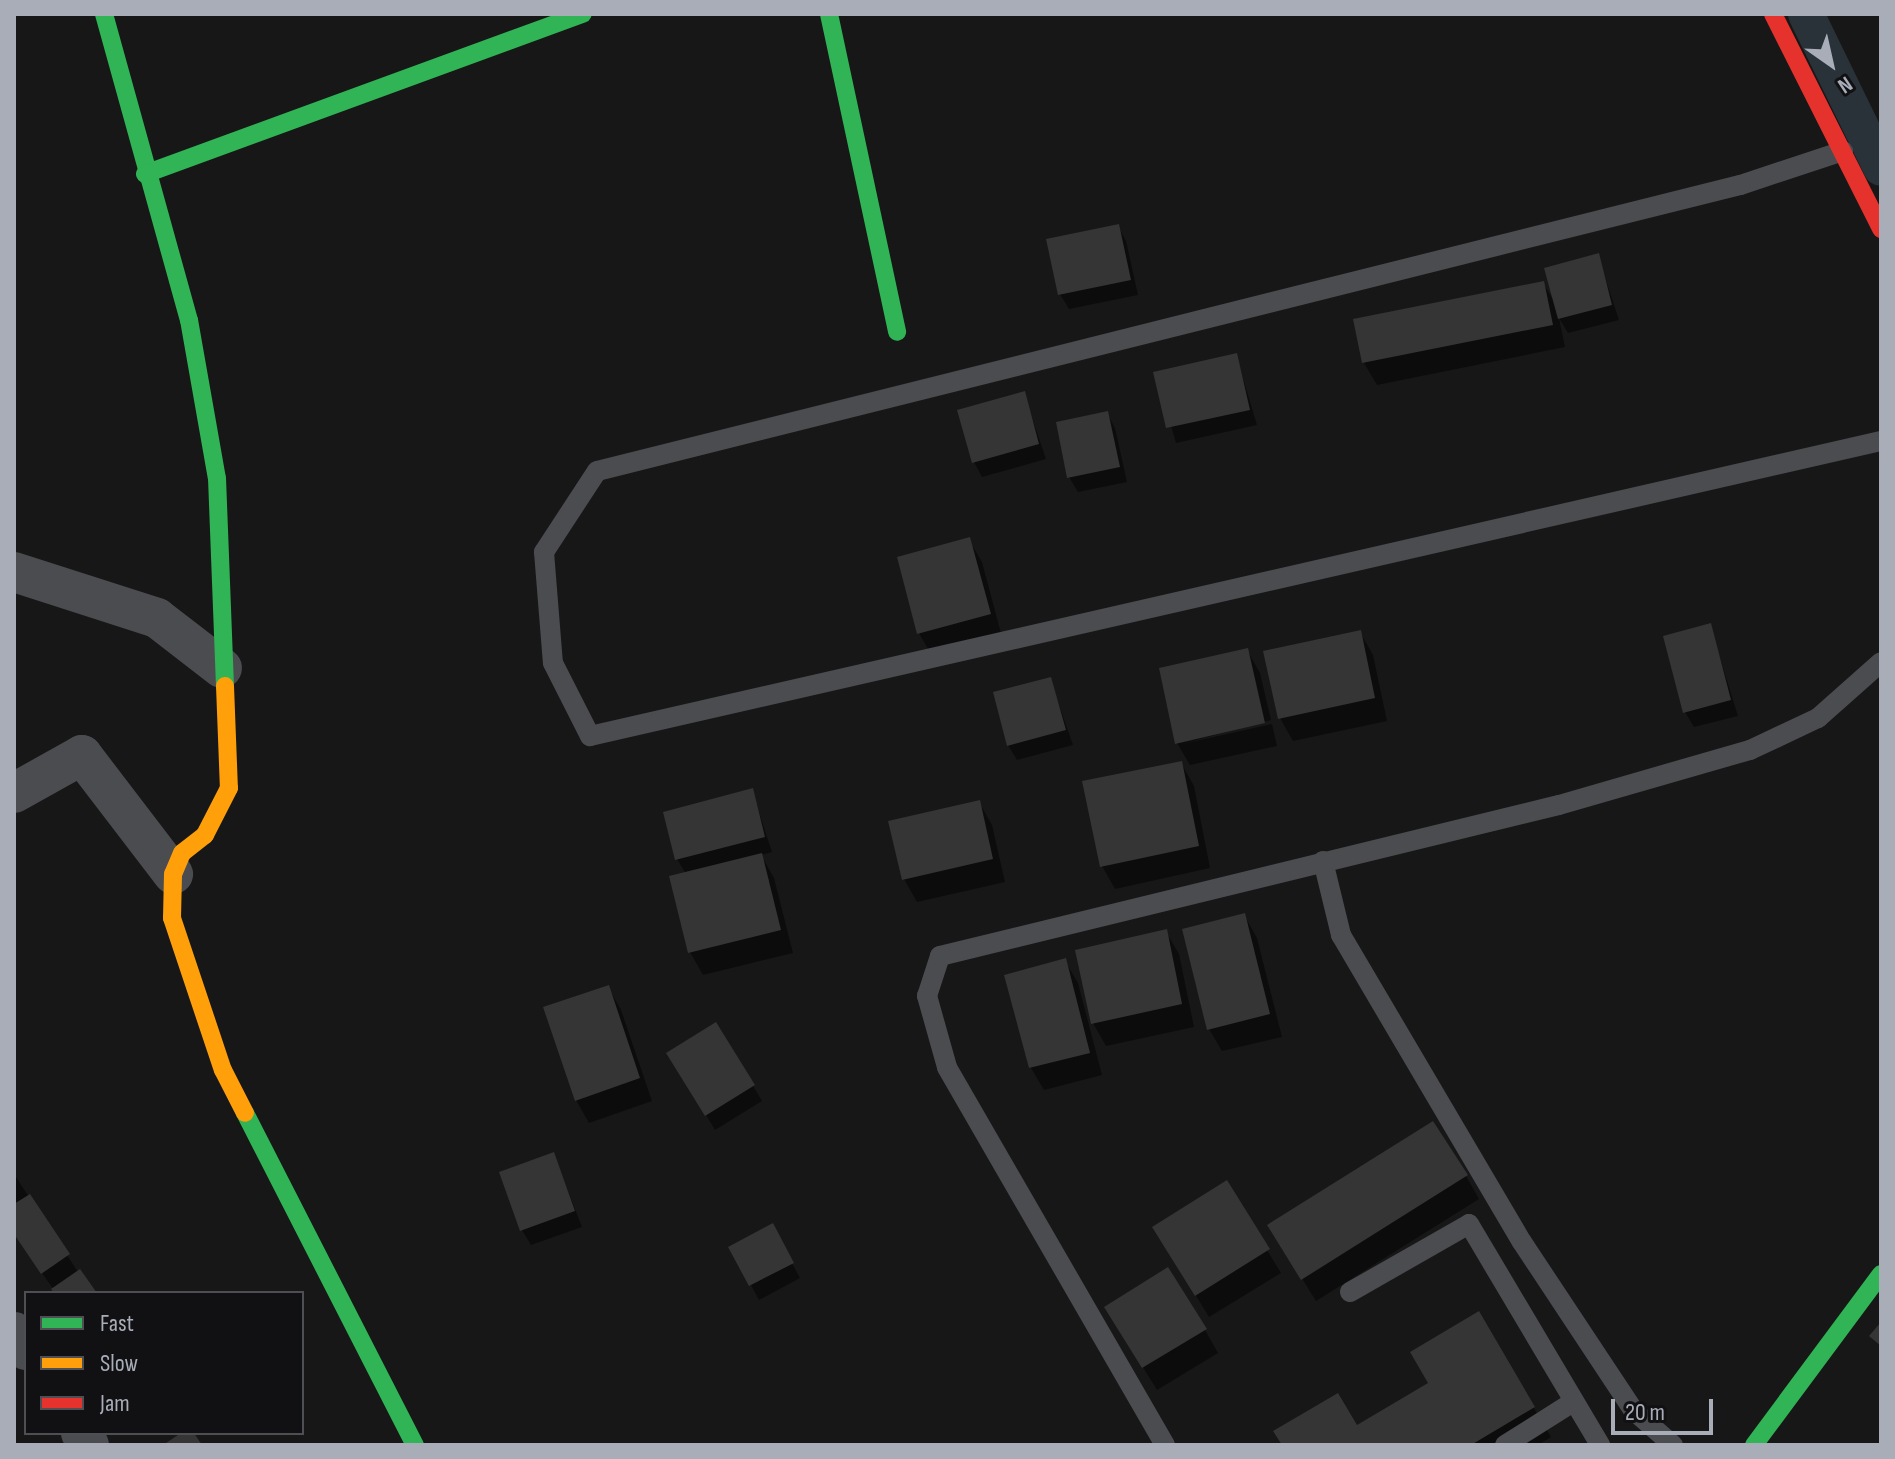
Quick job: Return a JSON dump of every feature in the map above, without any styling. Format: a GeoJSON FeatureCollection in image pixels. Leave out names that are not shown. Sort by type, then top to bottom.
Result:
{"type":"FeatureCollection","features":[{"type":"Feature","properties":{"kind":"street"},"geometry":{"type":"LineString","coordinates":[[104,14],[145,174],[189,320],[217,478],[229,788],[205,835],[182,853],[173,874],[172,918],[223,1070],[415,1445]]}},
{"type":"Feature","properties":{"kind":"street"},"geometry":{"type":"LineString","coordinates":[[145,174],[583,14]]}},
{"type":"Feature","properties":{"kind":"street"},"geometry":{"type":"LineString","coordinates":[[829,14],[897,332]]}},
{"type":"Feature","properties":{"kind":"street"},"geometry":{"type":"LineString","coordinates":[[1773,14],[1881,229]]}},
{"type":"Feature","properties":{"kind":"street"},"geometry":{"type":"LineString","coordinates":[[14,572],[157,618],[222,668]]}},
{"type":"Feature","properties":{"kind":"street"},"geometry":{"type":"LineString","coordinates":[[14,793],[82,755],[173,874]]}},
{"type":"Feature","properties":{"kind":"street"},"geometry":{"type":"LineString","coordinates":[[1754,1445],[1881,1274]]}},
{"type":"Feature","properties":{"kind":"lane"},"geometry":{"type":"LineString","coordinates":[[1843,151],[1725,189],[597,471],[544,552],[553,663],[590,736],[1881,441]]}},
{"type":"Feature","properties":{"kind":"lane"},"geometry":{"type":"LineString","coordinates":[[1165,1445],[947,1067],[927,996],[940,956],[1559,805],[1750,750],[1818,718],[1881,662]]}},
{"type":"Feature","properties":{"kind":"lane"},"geometry":{"type":"LineString","coordinates":[[1323,861],[1341,935],[1522,1242],[1633,1410],[1673,1445]]}},
{"type":"Feature","properties":{"kind":"lane"},"geometry":{"type":"LineString","coordinates":[[1350,1292],[1469,1224],[1600,1445]]}},
{"type":"Feature","properties":{"kind":"lane"},"geometry":{"type":"LineString","coordinates":[[1505,1445],[1573,1402]]}},
{"type":"Feature","properties":{"kind":"building"},"geometry":{"type":"Polygon","coordinates":[[[1119,224],[1131,280],[1058,295],[1046,239],[1119,224]]]}},
{"type":"Feature","properties":{"kind":"building"},"geometry":{"type":"Polygon","coordinates":[[[1599,253],[1612,305],[1558,319],[1544,268],[1599,253]]]}},
{"type":"Feature","properties":{"kind":"building"},"geometry":{"type":"Polygon","coordinates":[[[1544,281],[1553,325],[1362,363],[1353,319],[1544,281]]]}},
{"type":"Feature","properties":{"kind":"building"},"geometry":{"type":"Polygon","coordinates":[[[1237,353],[1250,410],[1166,428],[1153,372],[1237,353]]]}},
{"type":"Feature","properties":{"kind":"building"},"geometry":{"type":"Polygon","coordinates":[[[1025,391],[1039,444],[972,463],[957,410],[1025,391]]]}},
{"type":"Feature","properties":{"kind":"building"},"geometry":{"type":"Polygon","coordinates":[[[1108,411],[1120,467],[1067,478],[1056,422],[1108,411]]]}},
{"type":"Feature","properties":{"kind":"building"},"geometry":{"type":"Polygon","coordinates":[[[970,537],[991,614],[917,634],[897,557],[970,537]]]}},
{"type":"Feature","properties":{"kind":"building"},"geometry":{"type":"Polygon","coordinates":[[[1711,623],[1731,700],[1683,713],[1663,636],[1711,623]]]}},
{"type":"Feature","properties":{"kind":"building"},"geometry":{"type":"Polygon","coordinates":[[[1361,630],[1375,698],[1278,719],[1263,651],[1361,630]]]}},
{"type":"Feature","properties":{"kind":"building"},"geometry":{"type":"Polygon","coordinates":[[[1248,648],[1265,723],[1175,744],[1159,668],[1248,648]]]}},
{"type":"Feature","properties":{"kind":"building"},"geometry":{"type":"Polygon","coordinates":[[[1051,677],[1066,730],[1007,746],[993,692],[1051,677]]]}},
{"type":"Feature","properties":{"kind":"building"},"geometry":{"type":"Polygon","coordinates":[[[1182,761],[1199,846],[1100,867],[1082,781],[1182,761]]]}},
{"type":"Feature","properties":{"kind":"building"},"geometry":{"type":"Polygon","coordinates":[[[753,788],[765,837],[675,860],[663,812],[753,788]]]}},
{"type":"Feature","properties":{"kind":"building"},"geometry":{"type":"Polygon","coordinates":[[[980,800],[993,859],[902,880],[888,821],[980,800]]]}},
{"type":"Feature","properties":{"kind":"building"},"geometry":{"type":"Polygon","coordinates":[[[762,853],[781,930],[688,953],[669,876],[762,853]]]}},
{"type":"Feature","properties":{"kind":"building"},"geometry":{"type":"Polygon","coordinates":[[[1245,913],[1270,1014],[1207,1030],[1182,929],[1245,913]]]}},
{"type":"Feature","properties":{"kind":"building"},"geometry":{"type":"Polygon","coordinates":[[[1167,929],[1182,1004],[1091,1024],[1075,950],[1167,929]]]}},
{"type":"Feature","properties":{"kind":"building"},"geometry":{"type":"Polygon","coordinates":[[[1066,958],[1090,1053],[1029,1068],[1004,975],[1066,958]]]}},
{"type":"Feature","properties":{"kind":"building"},"geometry":{"type":"Polygon","coordinates":[[[609,985],[640,1078],[575,1101],[543,1007],[609,985]]]}},
{"type":"Feature","properties":{"kind":"building"},"geometry":{"type":"Polygon","coordinates":[[[716,1022],[755,1085],[705,1116],[666,1053],[716,1022]]]}},
{"type":"Feature","properties":{"kind":"building"},"geometry":{"type":"Polygon","coordinates":[[[1433,1121],[1468,1175],[1301,1280],[1267,1225],[1433,1121]]]}},
{"type":"Feature","properties":{"kind":"building"},"geometry":{"type":"Polygon","coordinates":[[[554,1152],[575,1211],[520,1231],[499,1172],[554,1152]]]}},
{"type":"Feature","properties":{"kind":"building"},"geometry":{"type":"Polygon","coordinates":[[[1227,1180],[1270,1249],[1195,1296],[1152,1227],[1227,1180]]]}},
{"type":"Feature","properties":{"kind":"building"},"geometry":{"type":"Polygon","coordinates":[[[30,1194],[70,1254],[41,1274],[14,1234],[14,1204],[30,1194]]]}},
{"type":"Feature","properties":{"kind":"building"},"geometry":{"type":"Polygon","coordinates":[[[773,1223],[794,1263],[749,1286],[728,1247],[773,1223]]]}},
{"type":"Feature","properties":{"kind":"building"},"geometry":{"type":"Polygon","coordinates":[[[1168,1267],[1207,1329],[1142,1368],[1104,1307],[1168,1267]]]}},
{"type":"Feature","properties":{"kind":"building"},"geometry":{"type":"Polygon","coordinates":[[[80,1269],[96,1291],[52,1291],[51,1289],[80,1269]]]}},
{"type":"Feature","properties":{"kind":"building"},"geometry":{"type":"Polygon","coordinates":[[[1479,1311],[1535,1407],[1471,1445],[1282,1445],[1273,1431],[1338,1393],[1357,1425],[1428,1383],[1410,1352],[1479,1311]]]}},
{"type":"Feature","properties":{"kind":"building"},"geometry":{"type":"Polygon","coordinates":[[[1881,1322],[1881,1346],[1869,1336],[1881,1322]]]}},
{"type":"Feature","properties":{"kind":"building"},"geometry":{"type":"Polygon","coordinates":[[[178,1435],[195,1435],[202,1445],[163,1445],[178,1435]]]}},
{"type":"Feature","properties":{"kind":"waterway"},"geometry":{"type":"LineString","coordinates":[[1806,14],[1881,168]]}},
{"type":"Feature","properties":{"kind":"traffic: fast"},"geometry":{"type":"LineString","coordinates":[[104,14],[189,320],[217,478],[225,686]]}},
{"type":"Feature","properties":{"kind":"traffic: fast"},"geometry":{"type":"LineString","coordinates":[[145,174],[583,14]]}},
{"type":"Feature","properties":{"kind":"traffic: fast"},"geometry":{"type":"LineString","coordinates":[[829,14],[897,332]]}},
{"type":"Feature","properties":{"kind":"traffic: fast"},"geometry":{"type":"LineString","coordinates":[[245,1113],[415,1445]]}},
{"type":"Feature","properties":{"kind":"traffic: fast"},"geometry":{"type":"LineString","coordinates":[[1754,1445],[1881,1274]]}},
{"type":"Feature","properties":{"kind":"traffic: slow"},"geometry":{"type":"LineString","coordinates":[[225,686],[229,788],[205,835],[182,853],[173,874],[172,918],[223,1070],[245,1113]]}},
{"type":"Feature","properties":{"kind":"traffic: jam"},"geometry":{"type":"LineString","coordinates":[[1773,14],[1881,229]]}}]}
